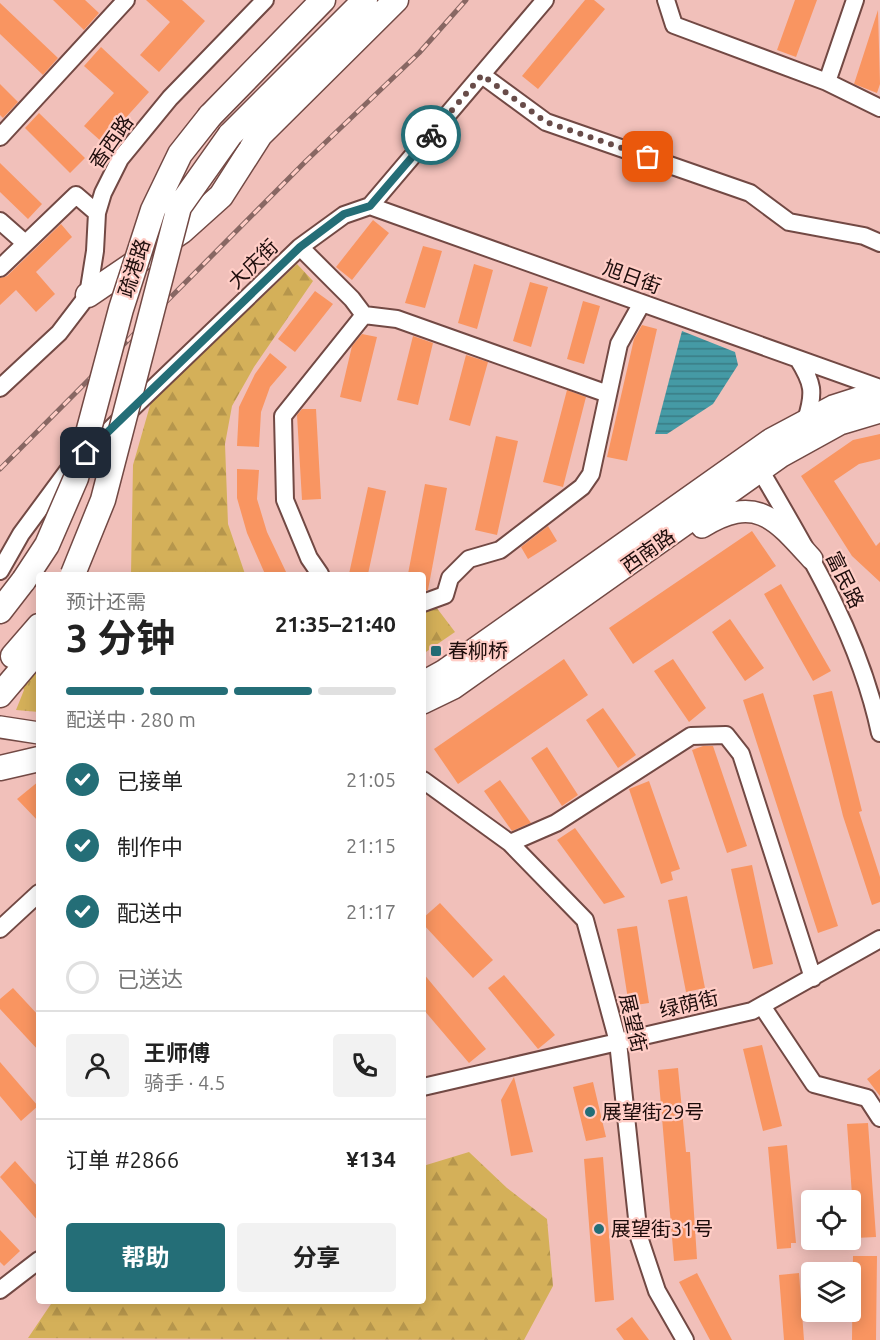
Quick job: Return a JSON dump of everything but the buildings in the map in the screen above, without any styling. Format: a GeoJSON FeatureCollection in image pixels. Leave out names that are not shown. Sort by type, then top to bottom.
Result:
{"type":"FeatureCollection","features":[{"type":"Feature","properties":{"kind":"highway","name":"疏港路"},"geometry":{"type":"LineString","coordinates":[[24,580],[47,545],[76,478],[121,309],[153,210],[180,153],[210,116],[323,0]]}},
{"type":"Feature","properties":{"kind":"highway"},"geometry":{"type":"LineString","coordinates":[[74,572],[103,500],[179,207],[230,135],[365,0]]}},
{"type":"Feature","properties":{"kind":"highway"},"geometry":{"type":"LineString","coordinates":[[88,295],[182,231],[221,196],[260,135],[396,0]]}},
{"type":"Feature","properties":{"kind":"highway"},"geometry":{"type":"LineString","coordinates":[[0,604],[24,580]]}},
{"type":"Feature","properties":{"kind":"highway"},"geometry":{"type":"LineString","coordinates":[[0,611],[24,580]]}},
{"type":"Feature","properties":{"kind":"highway"},"geometry":{"type":"LineString","coordinates":[[0,662],[36,624]]}},
{"type":"Feature","properties":{"kind":"highway"},"geometry":{"type":"LineString","coordinates":[[0,668],[36,629]]}},
{"type":"Feature","properties":{"kind":"highway"},"geometry":{"type":"LineString","coordinates":[[0,695],[36,653]]}},
{"type":"Feature","properties":{"kind":"highway"},"geometry":{"type":"LineString","coordinates":[[0,768],[36,760]]}},
{"type":"Feature","properties":{"kind":"main road","name":"西南路"},"geometry":{"type":"LineString","coordinates":[[426,702],[454,688],[641,555],[806,420],[833,405],[880,389]]}},
{"type":"Feature","properties":{"kind":"main road","name":"西南路"},"geometry":{"type":"LineString","coordinates":[[426,680],[756,463],[782,456],[840,424],[880,412]]}},
{"type":"Feature","properties":{"kind":"main road"},"geometry":{"type":"LineString","coordinates":[[641,555],[683,538],[721,516],[745,510],[769,517],[812,559]]}},
{"type":"Feature","properties":{"kind":"main road"},"geometry":{"type":"LineString","coordinates":[[0,713],[35,725]]}},
{"type":"Feature","properties":{"kind":"main road"},"geometry":{"type":"LineString","coordinates":[[0,727],[35,725]]}},
{"type":"Feature","properties":{"kind":"street","name":"香西路"},"geometry":{"type":"LineString","coordinates":[[88,295],[97,213],[103,193],[120,159],[170,98],[265,0]]}},
{"type":"Feature","properties":{"kind":"street"},"geometry":{"type":"LineString","coordinates":[[370,206],[545,0]]}},
{"type":"Feature","properties":{"kind":"street"},"geometry":{"type":"LineString","coordinates":[[666,0],[674,25],[827,82],[880,108]]}},
{"type":"Feature","properties":{"kind":"street"},"geometry":{"type":"LineString","coordinates":[[827,82],[855,0]]}},
{"type":"Feature","properties":{"kind":"street"},"geometry":{"type":"LineString","coordinates":[[0,137],[118,3]]}},
{"type":"Feature","properties":{"kind":"street"},"geometry":{"type":"LineString","coordinates":[[482,75],[546,122],[750,193],[789,222],[864,236],[880,243]]}},
{"type":"Feature","properties":{"kind":"street"},"geometry":{"type":"LineString","coordinates":[[0,268],[75,195],[97,213]]}},
{"type":"Feature","properties":{"kind":"street","name":"大庆街"},"geometry":{"type":"LineString","coordinates":[[0,571],[21,534],[69,469],[300,247],[344,214],[370,206]]}},
{"type":"Feature","properties":{"kind":"street","name":"旭日街"},"geometry":{"type":"LineString","coordinates":[[370,206],[880,389]]}},
{"type":"Feature","properties":{"kind":"street"},"geometry":{"type":"LineString","coordinates":[[0,220],[25,243]]}},
{"type":"Feature","properties":{"kind":"street"},"geometry":{"type":"LineString","coordinates":[[300,247],[352,299],[364,315],[397,319],[608,394]]}},
{"type":"Feature","properties":{"kind":"street"},"geometry":{"type":"LineString","coordinates":[[0,388],[59,333],[88,295]]}},
{"type":"Feature","properties":{"kind":"street"},"geometry":{"type":"LineString","coordinates":[[426,602],[445,595],[450,578],[469,559],[500,550],[582,487],[591,474],[619,344],[642,303]]}},
{"type":"Feature","properties":{"kind":"street"},"geometry":{"type":"LineString","coordinates":[[319,572],[309,558],[285,500],[283,416],[364,315]]}},
{"type":"Feature","properties":{"kind":"street"},"geometry":{"type":"LineString","coordinates":[[798,359],[810,378],[812,399],[806,420]]}},
{"type":"Feature","properties":{"kind":"street","name":"富民路"},"geometry":{"type":"LineString","coordinates":[[756,463],[812,559],[866,679],[880,733]]}},
{"type":"Feature","properties":{"kind":"street"},"geometry":{"type":"LineString","coordinates":[[510,843],[556,823],[691,736],[726,735],[741,754],[813,978]]}},
{"type":"Feature","properties":{"kind":"street","name":"展望街"},"geometry":{"type":"LineString","coordinates":[[427,782],[510,843],[585,920],[618,1042],[639,1237],[657,1292],[685,1340]]}},
{"type":"Feature","properties":{"kind":"street"},"geometry":{"type":"LineString","coordinates":[[0,929],[36,896]]}},
{"type":"Feature","properties":{"kind":"street","name":"绿荫街"},"geometry":{"type":"LineString","coordinates":[[426,1086],[752,1011],[880,939]]}},
{"type":"Feature","properties":{"kind":"street"},"geometry":{"type":"LineString","coordinates":[[762,1006],[814,1084],[867,1098],[880,1118]]}},
{"type":"Feature","properties":{"kind":"street"},"geometry":{"type":"LineString","coordinates":[[0,1290],[36,1262]]}},
{"type":"Feature","properties":{"kind":"green space"},"geometry":{"type":"Polygon","coordinates":[[[297,264],[313,281],[254,367],[232,406],[225,444],[228,524],[244,572],[131,572],[133,465],[151,402],[297,264]]]}},
{"type":"Feature","properties":{"kind":"green space"},"geometry":{"type":"Polygon","coordinates":[[[433,603],[455,632],[426,652],[426,606],[433,603]]]}},
{"type":"Feature","properties":{"kind":"green space"},"geometry":{"type":"Polygon","coordinates":[[[36,664],[36,712],[16,710],[24,690],[19,680],[36,664]]]}},
{"type":"Feature","properties":{"kind":"green space"},"geometry":{"type":"Polygon","coordinates":[[[469,1152],[507,1188],[547,1219],[553,1286],[524,1340],[28,1338],[51,1304],[426,1304],[426,1165],[469,1152]]]}},
{"type":"Feature","properties":{"kind":"water"},"geometry":{"type":"Polygon","coordinates":[[[682,331],[735,352],[738,365],[713,404],[667,434],[655,434],[682,331]]]}},
{"type":"Feature","properties":{"kind":"railway"},"geometry":{"type":"LineString","coordinates":[[0,469],[306,161],[419,53],[466,0]]}},
{"type":"Feature","properties":{"kind":"way so far"},"geometry":{"type":"LineString","coordinates":[[431,135],[482,75],[546,122],[648,157]]}},
{"type":"Feature","properties":{"kind":"place","name":"春柳桥"},"geometry":{"type":"Point","coordinates":[436,651]}},
{"type":"Feature","properties":{"kind":"place","name":"展望街29号"},"geometry":{"type":"Point","coordinates":[590,1112]}},
{"type":"Feature","properties":{"kind":"place","name":"展望街31号"},"geometry":{"type":"Point","coordinates":[599,1229]}},
{"type":"Feature","properties":{"kind":"route"},"geometry":{"type":"LineString","coordinates":[[86,453],[300,247],[344,214],[370,206],[431,135]]}}]}
